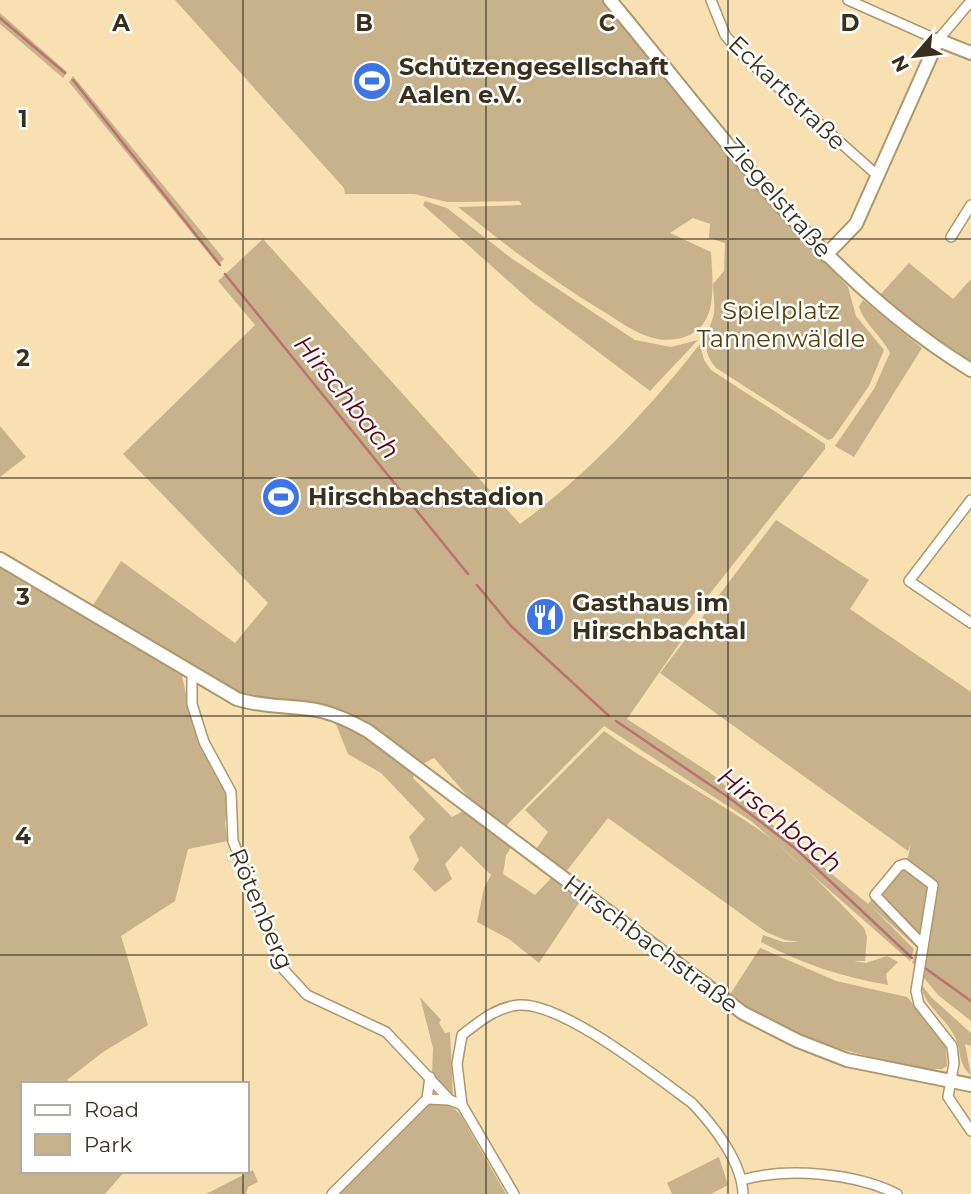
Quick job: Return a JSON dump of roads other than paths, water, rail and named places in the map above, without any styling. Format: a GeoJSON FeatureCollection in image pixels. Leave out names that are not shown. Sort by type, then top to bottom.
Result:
{"type":"FeatureCollection","features":[{"type":"Feature","properties":{"kind":"street","name":"Ziegelstraße"},"geometry":{"type":"LineString","coordinates":[[610,0],[826,255],[855,284],[926,342],[971,370]]}},
{"type":"Feature","properties":{"kind":"street","name":"Eckartstraße"},"geometry":{"type":"LineString","coordinates":[[711,0],[725,35],[740,53],[878,176]]}},
{"type":"Feature","properties":{"kind":"street"},"geometry":{"type":"LineString","coordinates":[[848,0],[971,53]]}},
{"type":"Feature","properties":{"kind":"street"},"geometry":{"type":"LineString","coordinates":[[826,255],[856,224],[938,40],[971,1]]}},
{"type":"Feature","properties":{"kind":"street"},"geometry":{"type":"LineString","coordinates":[[951,237],[971,205]]}},
{"type":"Feature","properties":{"kind":"street"},"geometry":{"type":"LineString","coordinates":[[971,500],[909,581],[971,623]]}},
{"type":"Feature","properties":{"kind":"street","name":"Hirschbachstraße"},"geometry":{"type":"LineString","coordinates":[[0,559],[237,699],[254,704],[320,711],[342,717],[368,731],[743,1013],[798,1041],[848,1060],[971,1085]]}},
{"type":"Feature","properties":{"kind":"street","name":"Rötenberg"},"geometry":{"type":"LineString","coordinates":[[192,673],[192,704],[204,742],[231,792],[233,841],[284,970],[307,995],[386,1032],[450,1100],[462,1105]]}},
{"type":"Feature","properties":{"kind":"street"},"geometry":{"type":"LineString","coordinates":[[922,944],[877,900],[876,892],[905,864],[930,880],[932,891],[916,998],[950,1041],[954,1063],[948,1097],[971,1131]]}},
{"type":"Feature","properties":{"kind":"street"},"geometry":{"type":"LineString","coordinates":[[514,1194],[462,1105],[457,1064],[462,1035],[486,1016],[516,1005],[557,1013],[692,1103],[706,1118],[742,1180],[743,1194]]}},
{"type":"Feature","properties":{"kind":"street"},"geometry":{"type":"LineString","coordinates":[[332,1194],[427,1099],[430,1077]]}},
{"type":"Feature","properties":{"kind":"street"},"geometry":{"type":"LineString","coordinates":[[427,1099],[450,1100]]}},
{"type":"Feature","properties":{"kind":"street"},"geometry":{"type":"LineString","coordinates":[[742,1180],[760,1175],[814,1173],[882,1187],[897,1194]]}},
{"type":"Feature","properties":{"kind":"waterway","name":"Hirschbach"},"geometry":{"type":"LineString","coordinates":[[0,18],[65,73]]}},
{"type":"Feature","properties":{"kind":"waterway","name":"Hirschbach"},"geometry":{"type":"LineString","coordinates":[[73,80],[220,265]]}},
{"type":"Feature","properties":{"kind":"waterway","name":"Hirschbach"},"geometry":{"type":"LineString","coordinates":[[225,274],[468,574]]}},
{"type":"Feature","properties":{"kind":"waterway","name":"Hirschbach"},"geometry":{"type":"LineString","coordinates":[[477,585],[511,626],[609,716]]}},
{"type":"Feature","properties":{"kind":"waterway","name":"Hirschbach"},"geometry":{"type":"LineString","coordinates":[[616,721],[728,797],[796,849],[912,958]]}},
{"type":"Feature","properties":{"kind":"waterway","name":"Hirschbach"},"geometry":{"type":"LineString","coordinates":[[925,968],[971,1001]]}},
{"type":"Feature","properties":{"kind":"place","name":"Schützengesellschaft Aalen e.V."},"geometry":{"type":"Point","coordinates":[372,81]}},
{"type":"Feature","properties":{"kind":"place","name":"Hirschbachstadion"},"geometry":{"type":"Point","coordinates":[281,497]}},
{"type":"Feature","properties":{"kind":"place","name":"Gasthaus im Hirschbachtal"},"geometry":{"type":"Point","coordinates":[545,617]}},
{"type":"Feature","properties":{"kind":"park label","name":"Spielplatz Tannenwäldle"},"geometry":{"type":"Point","coordinates":[781,325]}}]}
